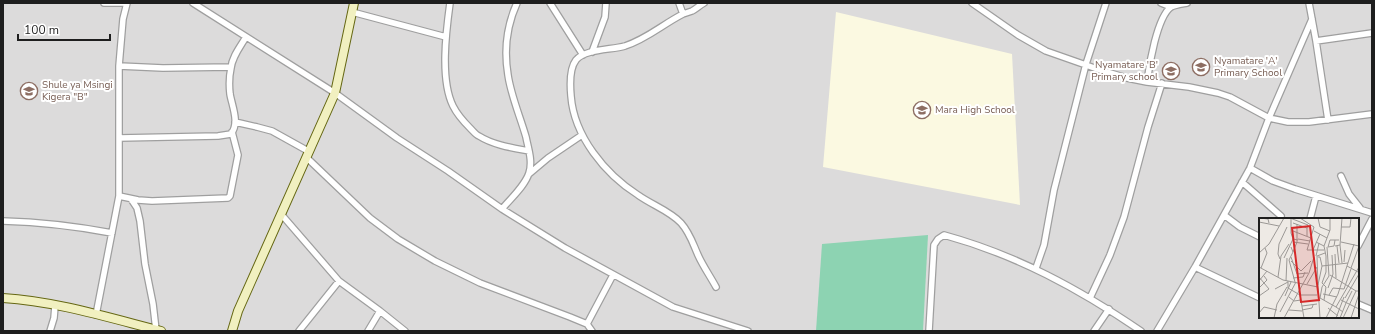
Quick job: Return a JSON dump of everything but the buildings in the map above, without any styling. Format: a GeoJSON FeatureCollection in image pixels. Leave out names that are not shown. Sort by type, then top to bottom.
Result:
{"type":"FeatureCollection","features":[{"type":"Feature","properties":{"kind":"street"},"geometry":{"type":"LineString","coordinates":[[96,314],[119,196],[119,66],[123,19],[127,3],[104,3]]}},
{"type":"Feature","properties":{"kind":"street"},"geometry":{"type":"LineString","coordinates":[[193,3],[335,93],[397,138],[448,171],[502,209],[613,275],[673,307],[748,331]]}},
{"type":"Feature","properties":{"kind":"street"},"geometry":{"type":"LineString","coordinates":[[201,8],[205,3]]}},
{"type":"Feature","properties":{"kind":"street"},"geometry":{"type":"LineString","coordinates":[[232,331],[238,311],[335,93],[354,3]]}},
{"type":"Feature","properties":{"kind":"street"},"geometry":{"type":"LineString","coordinates":[[450,3],[445,62],[447,88],[453,106],[465,123],[479,136],[512,148],[529,151]]}},
{"type":"Feature","properties":{"kind":"street"},"geometry":{"type":"LineString","coordinates":[[502,209],[525,182],[529,174],[530,162],[529,151],[508,76],[506,54],[508,33],[513,12],[517,3]]}},
{"type":"Feature","properties":{"kind":"street"},"geometry":{"type":"LineString","coordinates":[[550,3],[583,55]]}},
{"type":"Feature","properties":{"kind":"street"},"geometry":{"type":"LineString","coordinates":[[592,52],[605,18],[606,3]]}},
{"type":"Feature","properties":{"kind":"street"},"geometry":{"type":"LineString","coordinates":[[679,3],[683,14]]}},
{"type":"Feature","properties":{"kind":"street"},"geometry":{"type":"LineString","coordinates":[[704,3],[638,41],[583,55],[576,60],[572,68],[570,80],[572,108],[582,135],[602,163],[619,182],[670,214],[682,224],[691,237],[699,256],[716,287]]}},
{"type":"Feature","properties":{"kind":"street"},"geometry":{"type":"LineString","coordinates":[[972,3],[1032,44],[1046,51],[1103,71],[1147,82],[1203,89],[1218,93],[1230,97],[1269,118],[1288,122],[1309,122],[1372,114]]}},
{"type":"Feature","properties":{"kind":"street"},"geometry":{"type":"LineString","coordinates":[[1036,268],[1044,245],[1054,190],[1086,64],[1106,3]]}},
{"type":"Feature","properties":{"kind":"street"},"geometry":{"type":"LineString","coordinates":[[1161,3],[1171,8]]}},
{"type":"Feature","properties":{"kind":"street"},"geometry":{"type":"LineString","coordinates":[[1147,82],[1154,42],[1166,14],[1171,8],[1187,3]]}},
{"type":"Feature","properties":{"kind":"street"},"geometry":{"type":"LineString","coordinates":[[1309,3],[1328,120]]}},
{"type":"Feature","properties":{"kind":"street"},"geometry":{"type":"LineString","coordinates":[[352,12],[446,37]]}},
{"type":"Feature","properties":{"kind":"street"},"geometry":{"type":"LineString","coordinates":[[1157,331],[1195,267],[1250,168],[1269,118],[1312,19]]}},
{"type":"Feature","properties":{"kind":"street"},"geometry":{"type":"LineString","coordinates":[[1316,41],[1372,33]]}},
{"type":"Feature","properties":{"kind":"street"},"geometry":{"type":"LineString","coordinates":[[119,196],[141,201],[228,198],[231,194],[238,159],[237,148],[232,132],[235,122],[230,87],[231,67],[236,54],[246,37]]}},
{"type":"Feature","properties":{"kind":"street"},"geometry":{"type":"LineString","coordinates":[[119,66],[164,68],[231,67]]}},
{"type":"Feature","properties":{"kind":"street"},"geometry":{"type":"LineString","coordinates":[[1090,298],[1110,255],[1124,217],[1148,127],[1162,83]]}},
{"type":"Feature","properties":{"kind":"street"},"geometry":{"type":"LineString","coordinates":[[235,122],[272,132],[307,154],[370,218],[398,239],[435,261],[480,283],[587,324],[592,331]]}},
{"type":"Feature","properties":{"kind":"street"},"geometry":{"type":"LineString","coordinates":[[119,138],[218,136],[228,135],[232,132]]}},
{"type":"Feature","properties":{"kind":"street"},"geometry":{"type":"LineString","coordinates":[[529,174],[548,158],[582,135]]}},
{"type":"Feature","properties":{"kind":"street"},"geometry":{"type":"LineString","coordinates":[[1250,168],[1273,181],[1372,213]]}},
{"type":"Feature","properties":{"kind":"street"},"geometry":{"type":"LineString","coordinates":[[1341,176],[1349,194],[1361,209]]}},
{"type":"Feature","properties":{"kind":"street"},"geometry":{"type":"LineString","coordinates":[[1242,182],[1281,216]]}},
{"type":"Feature","properties":{"kind":"street"},"geometry":{"type":"LineString","coordinates":[[1310,218],[1316,196]]}},
{"type":"Feature","properties":{"kind":"street"},"geometry":{"type":"LineString","coordinates":[[3,298],[39,302],[96,314],[158,330],[143,254],[140,221],[137,208],[131,199]]}},
{"type":"Feature","properties":{"kind":"street"},"geometry":{"type":"LineString","coordinates":[[281,214],[339,281],[380,310],[405,331]]}},
{"type":"Feature","properties":{"kind":"street"},"geometry":{"type":"LineString","coordinates":[[1224,215],[1240,227],[1259,236]]}},
{"type":"Feature","properties":{"kind":"street"},"geometry":{"type":"LineString","coordinates":[[1359,244],[1372,219]]}},
{"type":"Feature","properties":{"kind":"street"},"geometry":{"type":"LineString","coordinates":[[3,221],[54,224],[112,234]]}},
{"type":"Feature","properties":{"kind":"street"},"geometry":{"type":"LineString","coordinates":[[929,331],[934,245],[938,239],[944,235],[1002,253],[1036,268],[1109,309],[1141,331]]}},
{"type":"Feature","properties":{"kind":"street"},"geometry":{"type":"LineString","coordinates":[[1195,267],[1259,298]]}},
{"type":"Feature","properties":{"kind":"street"},"geometry":{"type":"LineString","coordinates":[[587,324],[613,275]]}},
{"type":"Feature","properties":{"kind":"street"},"geometry":{"type":"LineString","coordinates":[[298,331],[339,281]]}},
{"type":"Feature","properties":{"kind":"street"},"geometry":{"type":"LineString","coordinates":[[1359,304],[1372,310]]}},
{"type":"Feature","properties":{"kind":"street"},"geometry":{"type":"LineString","coordinates":[[50,331],[54,318],[55,306]]}},
{"type":"Feature","properties":{"kind":"street"},"geometry":{"type":"LineString","coordinates":[[1094,331],[1109,309]]}},
{"type":"Feature","properties":{"kind":"street"},"geometry":{"type":"LineString","coordinates":[[368,331],[380,310]]}},
{"type":"Feature","properties":{"kind":"shaded area"},"geometry":{"type":"Polygon","coordinates":[[[3,3],[1372,3],[1372,331],[3,331],[3,3]]]}},
{"type":"Feature","properties":{"kind":"shaded area","name":"Mara High School"},"geometry":{"type":"Polygon","coordinates":[[[836,12],[1012,54],[1020,205],[823,167],[836,12]]]}},
{"type":"Feature","properties":{"kind":"green space"},"geometry":{"type":"Polygon","coordinates":[[[928,235],[923,331],[816,331],[822,244],[928,235]]]}},
{"type":"Feature","properties":{"kind":"place","name":"Nyamatare 'A' Primary School"},"geometry":{"type":"Point","coordinates":[1201,67]}},
{"type":"Feature","properties":{"kind":"place","name":"Nyamatare 'B' Primary school"},"geometry":{"type":"Point","coordinates":[1171,71]}},
{"type":"Feature","properties":{"kind":"place","name":"Shule ya Msingi Kigera \"B\""},"geometry":{"type":"Point","coordinates":[29,91]}},
{"type":"Feature","properties":{"kind":"place","name":"Mara High School"},"geometry":{"type":"Point","coordinates":[922,110]}}]}
